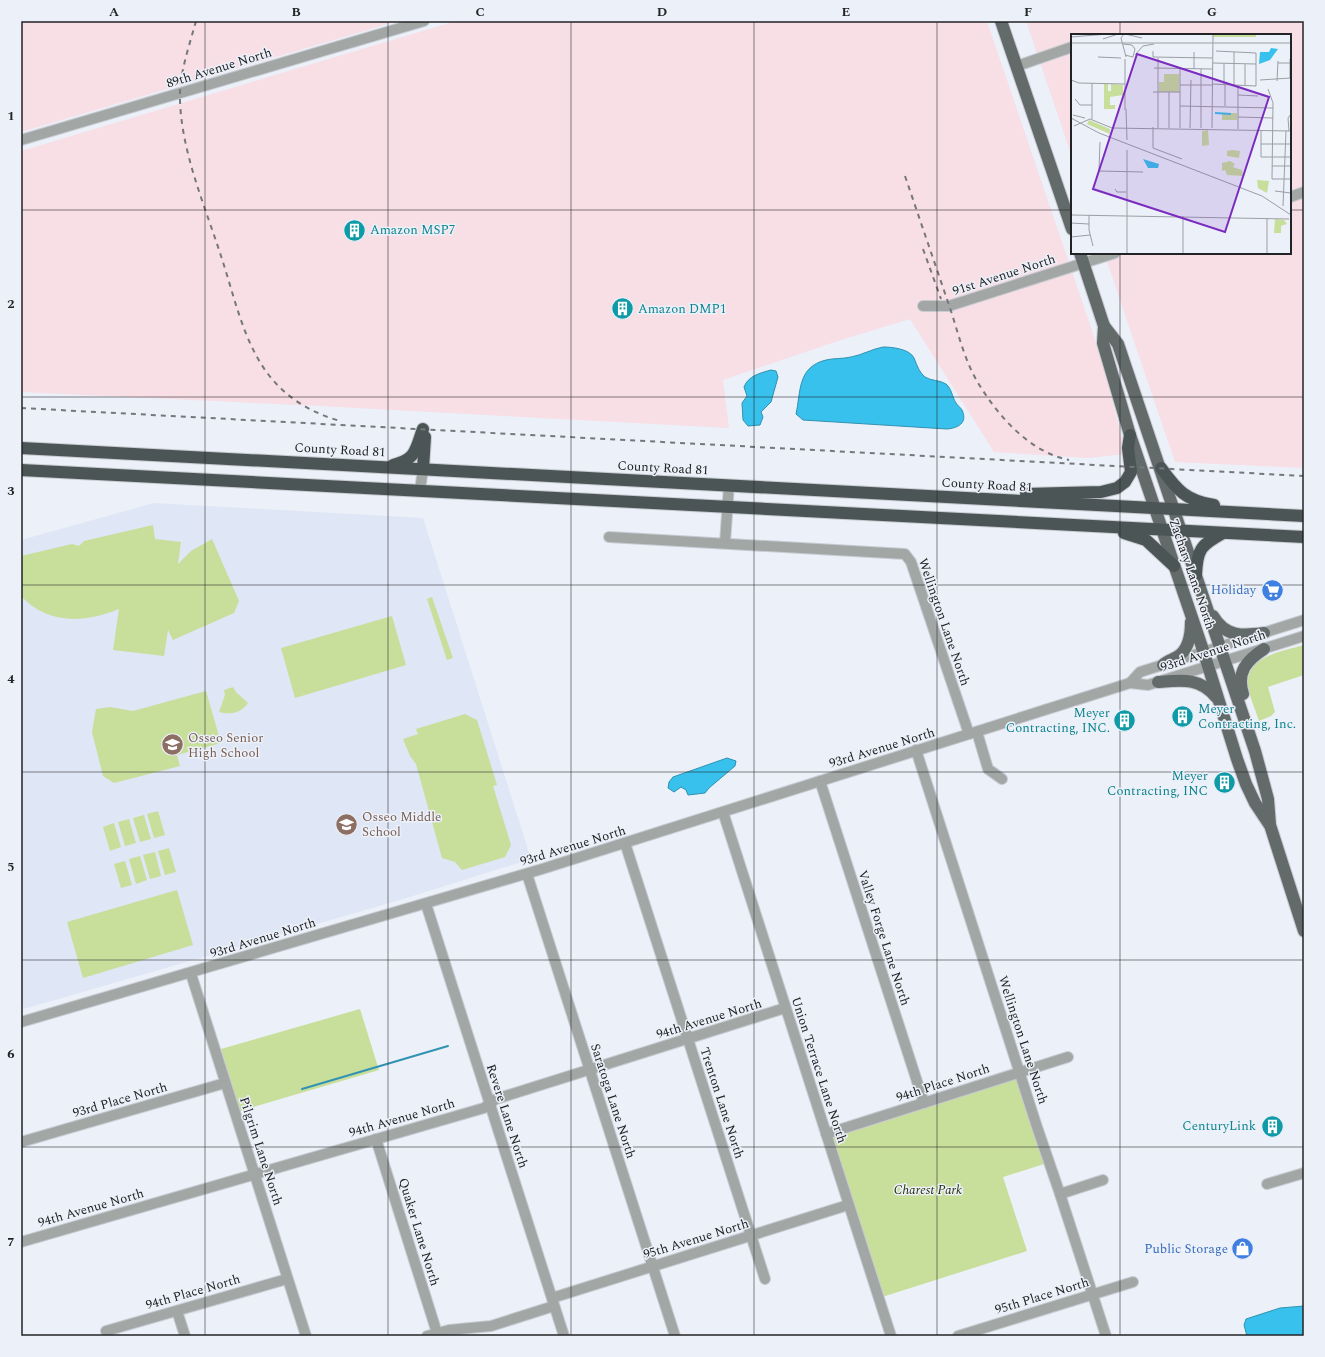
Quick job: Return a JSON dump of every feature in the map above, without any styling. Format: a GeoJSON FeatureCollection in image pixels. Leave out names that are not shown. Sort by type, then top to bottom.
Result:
{"type":"FeatureCollection","features":[{"type":"Feature","properties":{"kind":"highway"},"geometry":{"type":"LineString","coordinates":[[383,467],[400,463],[414,455],[423,429],[425,437],[423,469]]}},
{"type":"Feature","properties":{"kind":"highway"},"geometry":{"type":"LineString","coordinates":[[968,499],[1111,491],[1125,482],[1130,472],[1128,448],[1130,435]]}},
{"type":"Feature","properties":{"kind":"highway","name":"County Road 81"},"geometry":{"type":"LineString","coordinates":[[21,448],[1304,516]]}},
{"type":"Feature","properties":{"kind":"highway"},"geometry":{"type":"LineString","coordinates":[[1161,468],[1178,490],[1195,501],[1275,515]]}},
{"type":"Feature","properties":{"kind":"highway"},"geometry":{"type":"LineString","coordinates":[[21,470],[1304,537]]}},
{"type":"Feature","properties":{"kind":"highway"},"geometry":{"type":"LineString","coordinates":[[1044,524],[1126,533],[1140,537],[1154,546],[1174,566]]}},
{"type":"Feature","properties":{"kind":"highway"},"geometry":{"type":"LineString","coordinates":[[1196,575],[1197,559],[1202,546],[1223,533]]}},
{"type":"Feature","properties":{"kind":"main road"},"geometry":{"type":"LineString","coordinates":[[1001,21],[1071,226]]}},
{"type":"Feature","properties":{"kind":"main road","name":"Zachary Lane North"},"geometry":{"type":"LineString","coordinates":[[1082,258],[1104,326],[1118,344],[1221,647],[1255,751],[1268,799],[1270,825],[1304,931]]}},
{"type":"Feature","properties":{"kind":"main road","name":"Zachary Lane North"},"geometry":{"type":"LineString","coordinates":[[1104,326],[1103,343],[1130,435],[1154,508],[1191,614],[1246,784],[1255,803],[1270,825]]}},
{"type":"Feature","properties":{"kind":"main road"},"geometry":{"type":"LineString","coordinates":[[1207,608],[1216,622],[1228,632],[1239,636],[1264,633]]}},
{"type":"Feature","properties":{"kind":"main road"},"geometry":{"type":"LineString","coordinates":[[1163,665],[1179,656],[1188,645],[1191,632],[1191,614]]}},
{"type":"Feature","properties":{"kind":"main road"},"geometry":{"type":"LineString","coordinates":[[1255,751],[1256,736],[1241,688],[1240,679],[1243,669],[1251,657],[1264,649]]}},
{"type":"Feature","properties":{"kind":"main road"},"geometry":{"type":"LineString","coordinates":[[1158,682],[1188,680],[1198,683],[1206,686],[1220,702]]}},
{"type":"Feature","properties":{"kind":"street","name":"89th Avenue North"},"geometry":{"type":"LineString","coordinates":[[21,140],[424,21]]}},
{"type":"Feature","properties":{"kind":"street"},"geometry":{"type":"LineString","coordinates":[[1017,66],[1071,47]]}},
{"type":"Feature","properties":{"kind":"street"},"geometry":{"type":"LineString","coordinates":[[1291,197],[1304,192]]}},
{"type":"Feature","properties":{"kind":"street","name":"91st Avenue North"},"geometry":{"type":"LineString","coordinates":[[922,306],[949,306],[1082,258],[1108,254]]}},
{"type":"Feature","properties":{"kind":"street"},"geometry":{"type":"LineString","coordinates":[[420,490],[423,469]]}},
{"type":"Feature","properties":{"kind":"street"},"geometry":{"type":"LineString","coordinates":[[725,543],[729,485]]}},
{"type":"Feature","properties":{"kind":"street","name":"Wellington Lane North"},"geometry":{"type":"LineString","coordinates":[[609,537],[905,554],[911,562],[973,733]]}},
{"type":"Feature","properties":{"kind":"street","name":"93rd Avenue North"},"geometry":{"type":"LineString","coordinates":[[1130,683],[1140,672],[1204,653],[1304,620]]}},
{"type":"Feature","properties":{"kind":"street","name":"93rd Avenue North"},"geometry":{"type":"LineString","coordinates":[[21,1022],[191,974],[527,874],[1130,683],[1148,685],[1304,636]]}},
{"type":"Feature","properties":{"kind":"street"},"geometry":{"type":"LineString","coordinates":[[973,733],[988,769],[1002,779]]}},
{"type":"Feature","properties":{"kind":"street","name":"Wellington Lane North"},"geometry":{"type":"LineString","coordinates":[[916,750],[1106,1336]]}},
{"type":"Feature","properties":{"kind":"street","name":"Valley Forge Lane North"},"geometry":{"type":"LineString","coordinates":[[820,781],[924,1104]]}},
{"type":"Feature","properties":{"kind":"street","name":"Union Terrace Lane North"},"geometry":{"type":"LineString","coordinates":[[723,812],[891,1336]]}},
{"type":"Feature","properties":{"kind":"street","name":"Trenton Lane North"},"geometry":{"type":"LineString","coordinates":[[625,843],[765,1279]]}},
{"type":"Feature","properties":{"kind":"street","name":"Saratoga Lane North"},"geometry":{"type":"LineString","coordinates":[[527,874],[675,1336]]}},
{"type":"Feature","properties":{"kind":"street","name":"Revere Lane North"},"geometry":{"type":"LineString","coordinates":[[426,904],[564,1336]]}},
{"type":"Feature","properties":{"kind":"street","name":"Pilgrim Lane North"},"geometry":{"type":"LineString","coordinates":[[191,974],[306,1336]]}},
{"type":"Feature","properties":{"kind":"street","name":"94th Avenue North"},"geometry":{"type":"LineString","coordinates":[[21,1242],[484,1108],[496,1099],[785,1008]]}},
{"type":"Feature","properties":{"kind":"street","name":"94th Place North"},"geometry":{"type":"LineString","coordinates":[[826,1134],[1068,1057]]}},
{"type":"Feature","properties":{"kind":"street","name":"93rd Place North"},"geometry":{"type":"LineString","coordinates":[[21,1142],[225,1083]]}},
{"type":"Feature","properties":{"kind":"street","name":"Quaker Lane North"},"geometry":{"type":"LineString","coordinates":[[376,1140],[432,1334]]}},
{"type":"Feature","properties":{"kind":"street"},"geometry":{"type":"LineString","coordinates":[[1267,1184],[1304,1172]]}},
{"type":"Feature","properties":{"kind":"street"},"geometry":{"type":"LineString","coordinates":[[1060,1194],[1103,1180]]}},
{"type":"Feature","properties":{"kind":"street","name":"95th Avenue North"},"geometry":{"type":"LineString","coordinates":[[432,1334],[450,1333],[491,1326],[653,1266],[848,1204]]}},
{"type":"Feature","properties":{"kind":"street","name":"94th Place North"},"geometry":{"type":"LineString","coordinates":[[106,1331],[287,1279]]}},
{"type":"Feature","properties":{"kind":"street","name":"95th Place North"},"geometry":{"type":"LineString","coordinates":[[958,1336],[1133,1282]]}},
{"type":"Feature","properties":{"kind":"street"},"geometry":{"type":"LineString","coordinates":[[177,1311],[185,1336]]}},
{"type":"Feature","properties":{"kind":"shaded area"},"geometry":{"type":"Polygon","coordinates":[[[21,21],[398,21],[21,132],[21,21]]]}},
{"type":"Feature","properties":{"kind":"shaded area"},"geometry":{"type":"Polygon","coordinates":[[[456,21],[987,21],[1102,360],[1126,454],[1088,458],[994,452],[910,319],[841,340],[723,380],[729,428],[21,392],[21,151],[456,21]]]}},
{"type":"Feature","properties":{"kind":"shaded area"},"geometry":{"type":"Polygon","coordinates":[[[1026,21],[1304,21],[1304,468],[1175,462],[1104,254],[1291,254],[1291,34],[1071,34],[1071,154],[1026,21]]]}},
{"type":"Feature","properties":{"kind":"shaded area","name":"Osseo Senior High School"},"geometry":{"type":"Polygon","coordinates":[[[154,503],[423,518],[531,859],[400,900],[24,1009],[21,1000],[21,540],[154,503]]]}},
{"type":"Feature","properties":{"kind":"green space"},"geometry":{"type":"Polygon","coordinates":[[[153,525],[155,539],[181,542],[178,564],[191,551],[212,539],[239,601],[234,613],[173,640],[168,630],[164,656],[113,650],[119,609],[93,617],[67,619],[55,617],[43,612],[21,596],[21,556],[72,544],[79,546],[84,541],[153,525]]]}},
{"type":"Feature","properties":{"kind":"green space"},"geometry":{"type":"Polygon","coordinates":[[[432,597],[453,658],[447,660],[427,599],[432,597]]]}},
{"type":"Feature","properties":{"kind":"green space"},"geometry":{"type":"Polygon","coordinates":[[[392,616],[406,665],[295,698],[281,648],[392,616]]]}},
{"type":"Feature","properties":{"kind":"green space"},"geometry":{"type":"Polygon","coordinates":[[[1304,645],[1304,675],[1268,687],[1275,712],[1271,716],[1259,721],[1249,691],[1248,680],[1251,670],[1264,658],[1284,650],[1304,645]]]}},
{"type":"Feature","properties":{"kind":"green space"},"geometry":{"type":"Polygon","coordinates":[[[233,687],[236,692],[248,703],[239,711],[228,713],[219,712],[225,695],[224,690],[233,687]]]}},
{"type":"Feature","properties":{"kind":"green space"},"geometry":{"type":"Polygon","coordinates":[[[206,691],[221,743],[177,755],[180,766],[114,783],[103,776],[92,732],[96,709],[110,707],[133,711],[206,691]]]}},
{"type":"Feature","properties":{"kind":"green space"},"geometry":{"type":"Polygon","coordinates":[[[465,714],[477,720],[497,785],[493,786],[511,845],[505,857],[462,870],[455,862],[442,858],[416,764],[410,756],[403,739],[418,734],[416,729],[465,714]]]}},
{"type":"Feature","properties":{"kind":"green space"},"geometry":{"type":"Polygon","coordinates":[[[158,811],[165,835],[154,838],[147,814],[158,811]]]}},
{"type":"Feature","properties":{"kind":"green space"},"geometry":{"type":"Polygon","coordinates":[[[144,815],[151,839],[140,842],[133,818],[144,815]]]}},
{"type":"Feature","properties":{"kind":"green space"},"geometry":{"type":"Polygon","coordinates":[[[129,819],[136,843],[125,846],[118,822],[129,819]]]}},
{"type":"Feature","properties":{"kind":"green space"},"geometry":{"type":"Polygon","coordinates":[[[114,823],[121,847],[110,851],[103,827],[114,823]]]}},
{"type":"Feature","properties":{"kind":"green space"},"geometry":{"type":"Polygon","coordinates":[[[169,848],[176,872],[165,875],[158,851],[169,848]]]}},
{"type":"Feature","properties":{"kind":"green space"},"geometry":{"type":"Polygon","coordinates":[[[155,852],[161,876],[150,879],[143,855],[155,852]]]}},
{"type":"Feature","properties":{"kind":"green space"},"geometry":{"type":"Polygon","coordinates":[[[140,856],[147,880],[136,884],[129,859],[140,856]]]}},
{"type":"Feature","properties":{"kind":"green space"},"geometry":{"type":"Polygon","coordinates":[[[125,861],[132,885],[121,888],[114,864],[125,861]]]}},
{"type":"Feature","properties":{"kind":"green space"},"geometry":{"type":"Polygon","coordinates":[[[177,890],[193,945],[83,978],[67,922],[177,890]]]}},
{"type":"Feature","properties":{"kind":"green space"},"geometry":{"type":"Polygon","coordinates":[[[360,1009],[379,1070],[240,1111],[221,1049],[360,1009]]]}},
{"type":"Feature","properties":{"kind":"green space","name":"Charest Park"},"geometry":{"type":"Polygon","coordinates":[[[1016,1078],[1044,1164],[1003,1177],[1027,1251],[882,1297],[831,1137],[1016,1078]]]}},
{"type":"Feature","properties":{"kind":"water"},"geometry":{"type":"Polygon","coordinates":[[[883,347],[896,348],[909,352],[925,377],[946,384],[950,388],[956,403],[964,415],[961,424],[947,429],[803,420],[796,414],[802,381],[810,368],[817,363],[826,360],[848,358],[883,347]]]}},
{"type":"Feature","properties":{"kind":"water"},"geometry":{"type":"Polygon","coordinates":[[[771,370],[776,371],[778,377],[771,402],[761,412],[763,417],[760,425],[748,426],[743,420],[742,403],[747,396],[744,387],[751,378],[771,370]]]}},
{"type":"Feature","properties":{"kind":"water"},"geometry":{"type":"Polygon","coordinates":[[[727,758],[736,761],[735,766],[705,793],[688,795],[686,790],[681,787],[674,792],[668,788],[669,782],[673,777],[727,758]]]}},
{"type":"Feature","properties":{"kind":"water"},"geometry":{"type":"Polygon","coordinates":[[[1304,1306],[1304,1336],[1247,1336],[1244,1325],[1246,1319],[1280,1308],[1304,1306]]]}},
{"type":"Feature","properties":{"kind":"waterway"},"geometry":{"type":"LineString","coordinates":[[302,1089],[448,1046]]}},
{"type":"Feature","properties":{"kind":"railway"},"geometry":{"type":"LineString","coordinates":[[196,21],[181,81],[180,101],[182,121],[185,141],[195,180],[240,317],[259,361],[275,383],[300,404],[319,414],[340,421]]}},
{"type":"Feature","properties":{"kind":"railway"},"geometry":{"type":"LineString","coordinates":[[905,176],[972,373],[994,407],[1016,430],[1041,449],[1054,456],[1069,460]]}},
{"type":"Feature","properties":{"kind":"railway"},"geometry":{"type":"LineString","coordinates":[[923,249],[941,299]]}},
{"type":"Feature","properties":{"kind":"railway"},"geometry":{"type":"LineString","coordinates":[[21,408],[1304,476]]}},
{"type":"Feature","properties":{"kind":"place","name":"Amazon MSP7"},"geometry":{"type":"Point","coordinates":[354,230]}},
{"type":"Feature","properties":{"kind":"place","name":"Amazon DMP1"},"geometry":{"type":"Point","coordinates":[623,309]}},
{"type":"Feature","properties":{"kind":"place","name":"Holiday"},"geometry":{"type":"Point","coordinates":[1272,590]}},
{"type":"Feature","properties":{"kind":"place","name":"Meyer Contracting, Inc."},"geometry":{"type":"Point","coordinates":[1183,716]}},
{"type":"Feature","properties":{"kind":"place","name":"Meyer Contracting, INC."},"geometry":{"type":"Point","coordinates":[1125,720]}},
{"type":"Feature","properties":{"kind":"place","name":"Osseo Senior High School"},"geometry":{"type":"Point","coordinates":[172,745]}},
{"type":"Feature","properties":{"kind":"place","name":"Meyer Contracting, INC"},"geometry":{"type":"Point","coordinates":[1224,783]}},
{"type":"Feature","properties":{"kind":"place","name":"Osseo Middle School"},"geometry":{"type":"Point","coordinates":[347,824]}},
{"type":"Feature","properties":{"kind":"place","name":"CenturyLink"},"geometry":{"type":"Point","coordinates":[1272,1126]}},
{"type":"Feature","properties":{"kind":"place","name":"Public Storage"},"geometry":{"type":"Point","coordinates":[1243,1249]}}]}
